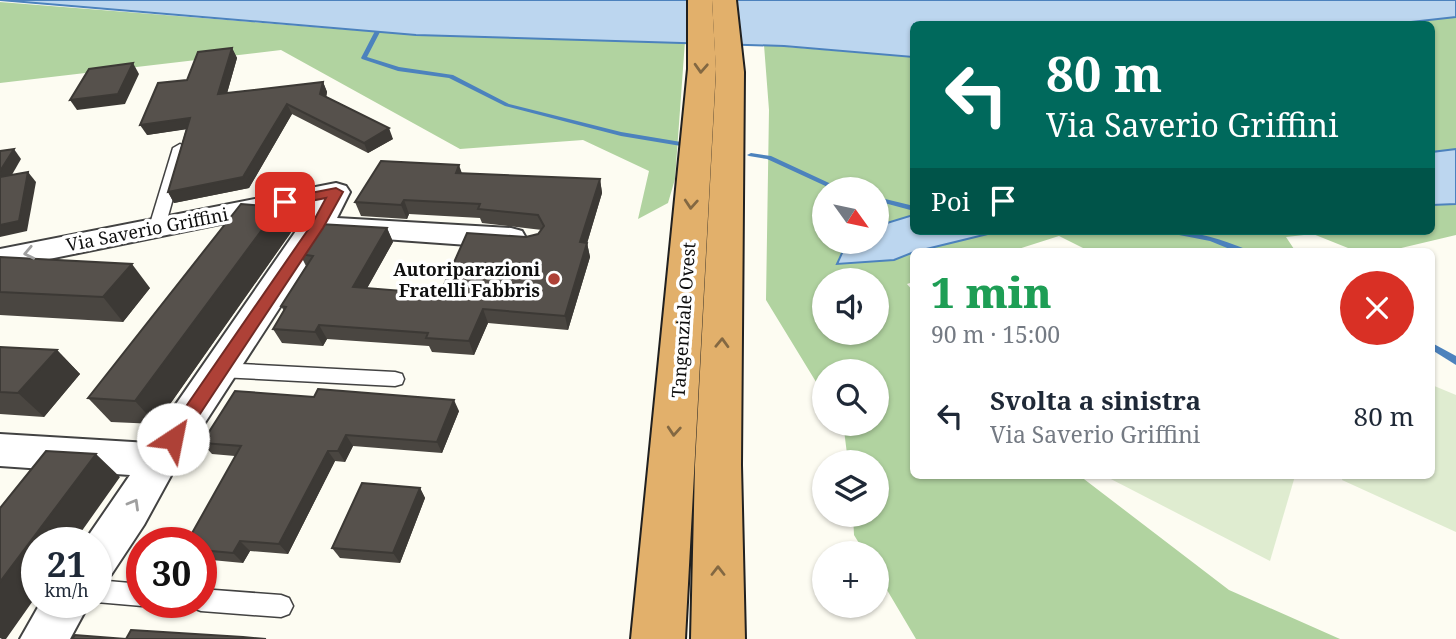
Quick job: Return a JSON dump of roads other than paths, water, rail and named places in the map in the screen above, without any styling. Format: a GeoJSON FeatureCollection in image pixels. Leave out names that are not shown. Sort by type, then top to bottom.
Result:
{"type":"FeatureCollection","features":[{"type":"Feature","properties":{"kind":"highway","name":"Tangenziale Ovest"},"geometry":{"type":"LineString","coordinates":[[700,0],[702,69],[712,136],[718,639]]}},
{"type":"Feature","properties":{"kind":"highway","name":"Tangenziale Ovest"},"geometry":{"type":"LineString","coordinates":[[658,639],[712,136],[730,72],[724,0]]}},
{"type":"Feature","properties":{"kind":"street","name":"Via Saverio Griffini"},"geometry":{"type":"LineString","coordinates":[[0,259],[336,192],[318,225]]}},
{"type":"Feature","properties":{"kind":"street"},"geometry":{"type":"LineString","coordinates":[[112,538],[159,460],[318,225],[530,239]]}},
{"type":"Feature","properties":{"kind":"street"},"geometry":{"type":"LineString","coordinates":[[0,450],[159,460]]}},
{"type":"Feature","properties":{"kind":"street"},"geometry":{"type":"LineString","coordinates":[[43,639],[57,618]]}},
{"type":"Feature","properties":{"kind":"lane"},"geometry":{"type":"LineString","coordinates":[[157,227],[180,148]]}},
{"type":"Feature","properties":{"kind":"lane"},"geometry":{"type":"LineString","coordinates":[[220,370],[395,379]]}},
{"type":"Feature","properties":{"kind":"lane"},"geometry":{"type":"LineString","coordinates":[[217,601],[281,606]]}},
{"type":"Feature","properties":{"kind":"water"},"geometry":{"type":"Polygon","coordinates":[[[0,0],[1456,0],[1456,17],[1420,21],[910,21],[910,57],[784,46],[416,35],[0,0]]]}},
{"type":"Feature","properties":{"kind":"water"},"geometry":{"type":"Polygon","coordinates":[[[1456,149],[1456,204],[1435,205],[1435,152],[1456,149]]]}},
{"type":"Feature","properties":{"kind":"water"},"geometry":{"type":"Polygon","coordinates":[[[910,216],[910,235],[984,235],[930,248],[910,248],[910,254],[894,260],[837,264],[842,254],[889,254],[889,222],[910,216]]]}},
{"type":"Feature","properties":{"kind":"waterway"},"geometry":{"type":"LineString","coordinates":[[377,32],[364,58],[398,69],[451,76],[507,105],[621,134],[681,144]]}},
{"type":"Feature","properties":{"kind":"waterway"},"geometry":{"type":"LineString","coordinates":[[751,155],[769,157],[812,177]]}},
{"type":"Feature","properties":{"kind":"waterway"},"geometry":{"type":"LineString","coordinates":[[889,202],[910,208]]}},
{"type":"Feature","properties":{"kind":"waterway"},"geometry":{"type":"LineString","coordinates":[[1193,235],[1235,248]]}},
{"type":"Feature","properties":{"kind":"waterway"},"geometry":{"type":"LineString","coordinates":[[1435,348],[1456,361]]}},
{"type":"Feature","properties":{"kind":"place","name":"Autoriparazioni Fratelli Fabbris"},"geometry":{"type":"Point","coordinates":[554,279]}}]}
